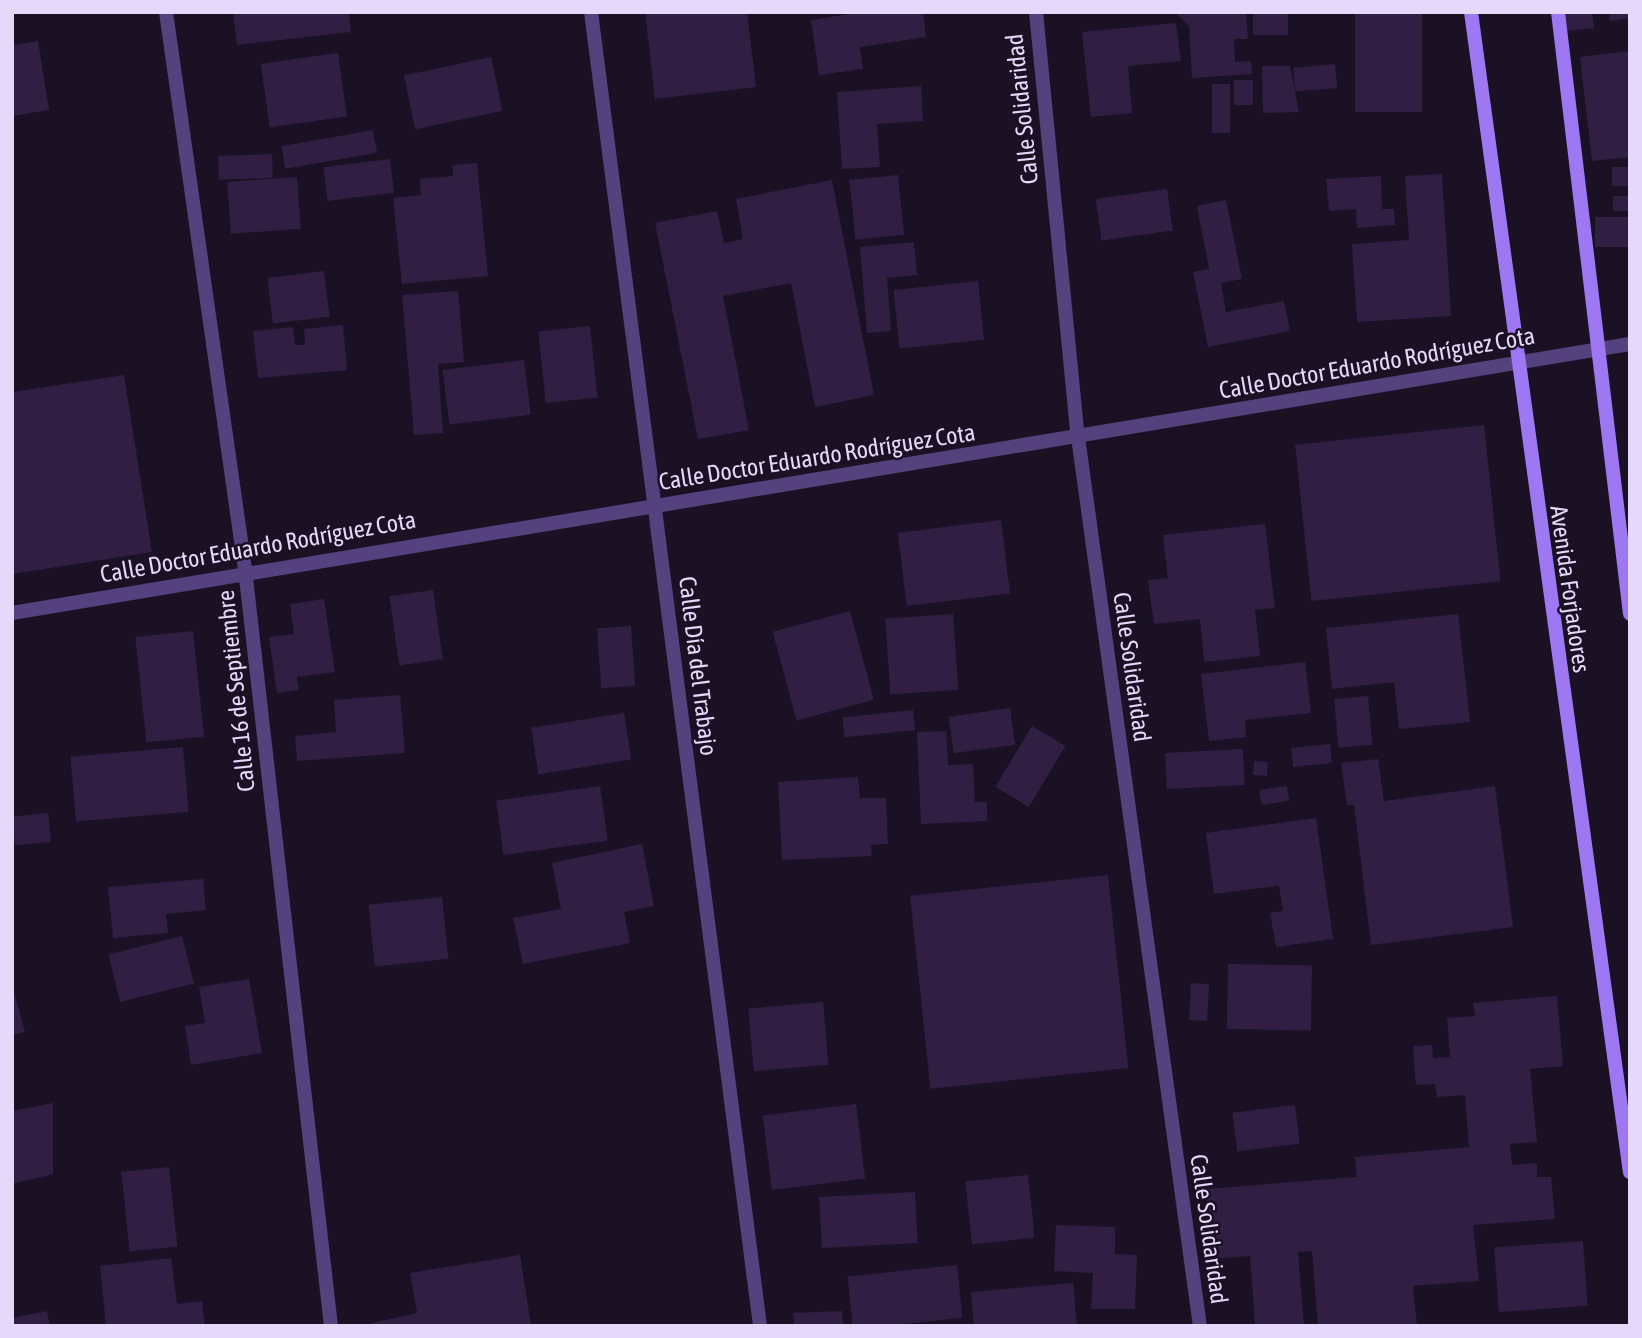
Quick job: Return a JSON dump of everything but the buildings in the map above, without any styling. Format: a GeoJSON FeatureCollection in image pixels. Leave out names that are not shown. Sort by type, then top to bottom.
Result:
{"type":"FeatureCollection","features":[{"type":"Feature","properties":{"kind":"main road","name":"Avenida Forjadores"},"geometry":{"type":"LineString","coordinates":[[1471,12],[1515,362],[1630,1172]]}},
{"type":"Feature","properties":{"kind":"main road"},"geometry":{"type":"LineString","coordinates":[[1558,12],[1630,614]]}},
{"type":"Feature","properties":{"kind":"street","name":"Calle 16 de Septiembre"},"geometry":{"type":"LineString","coordinates":[[166,12],[245,569],[331,1326]]}},
{"type":"Feature","properties":{"kind":"street","name":"Calle Día del Trabajo"},"geometry":{"type":"LineString","coordinates":[[591,12],[760,1326]]}},
{"type":"Feature","properties":{"kind":"street","name":"Calle Solidaridad"},"geometry":{"type":"LineString","coordinates":[[1036,12],[1078,437],[1200,1326]]}},
{"type":"Feature","properties":{"kind":"street","name":"Calle Doctor Eduardo Rodríguez Cota"},"geometry":{"type":"LineString","coordinates":[[12,613],[245,569],[654,507],[1630,344]]}}]}
